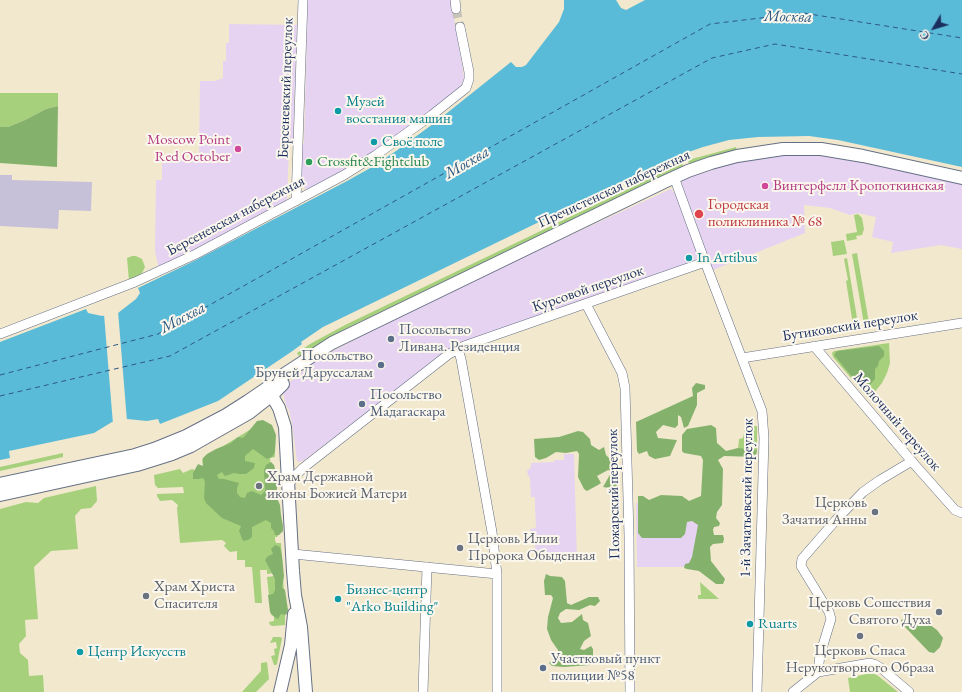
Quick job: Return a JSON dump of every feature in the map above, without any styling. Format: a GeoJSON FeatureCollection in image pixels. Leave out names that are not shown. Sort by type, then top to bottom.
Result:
{"type":"FeatureCollection","features":[{"type":"Feature","properties":{"kind":"main road","name":"Пречистенская набережная"},"geometry":{"type":"LineString","coordinates":[[0,495],[132,466],[172,454],[232,424],[254,409],[304,361],[338,340],[674,177],[706,165],[737,156],[800,148],[836,151],[962,178]]}},
{"type":"Feature","properties":{"kind":"main road","name":"Пречистенская набережная"},"geometry":{"type":"LineString","coordinates":[[0,484],[135,455],[154,449],[186,436],[270,392]]}},
{"type":"Feature","properties":{"kind":"main road"},"geometry":{"type":"LineString","coordinates":[[270,392],[279,408],[285,427],[296,595],[301,627],[306,692]]}},
{"type":"Feature","properties":{"kind":"main road"},"geometry":{"type":"LineString","coordinates":[[280,692],[291,645],[296,595]]}},
{"type":"Feature","properties":{"kind":"street","name":"Берсеневский переулок"},"geometry":{"type":"LineString","coordinates":[[296,200],[303,0]]}},
{"type":"Feature","properties":{"kind":"street","name":"Берсеневская набережная"},"geometry":{"type":"LineString","coordinates":[[0,334],[135,282],[196,254],[344,175],[376,155],[432,115],[466,88],[469,72],[460,26]]}},
{"type":"Feature","properties":{"kind":"street","name":"1-й Зачатьевский переулок"},"geometry":{"type":"LineString","coordinates":[[674,177],[762,411],[764,438],[757,692]]}},
{"type":"Feature","properties":{"kind":"street","name":"Курсовой переулок"},"geometry":{"type":"LineString","coordinates":[[289,484],[303,468],[444,357],[458,349],[705,262]]}},
{"type":"Feature","properties":{"kind":"street","name":"Пожарский переулок"},"geometry":{"type":"LineString","coordinates":[[586,304],[622,373],[626,388],[630,692]]}},
{"type":"Feature","properties":{"kind":"street","name":"Бутиковский переулок"},"geometry":{"type":"LineString","coordinates":[[742,358],[962,323]]}},
{"type":"Feature","properties":{"kind":"street","name":"Молочный переулок"},"geometry":{"type":"LineString","coordinates":[[814,346],[955,510],[962,514]]}},
{"type":"Feature","properties":{"kind":"street"},"geometry":{"type":"LineString","coordinates":[[458,349],[492,532],[497,574],[497,692]]}},
{"type":"Feature","properties":{"kind":"street"},"geometry":{"type":"LineString","coordinates":[[818,672],[820,655],[831,616],[801,566],[802,559],[863,492],[912,461]]}},
{"type":"Feature","properties":{"kind":"street"},"geometry":{"type":"LineString","coordinates":[[293,554],[497,574]]}},
{"type":"Feature","properties":{"kind":"street"},"geometry":{"type":"LineString","coordinates":[[423,692],[427,567]]}},
{"type":"Feature","properties":{"kind":"street"},"geometry":{"type":"LineString","coordinates":[[793,692],[818,672],[870,663],[881,668],[909,692]]}},
{"type":"Feature","properties":{"kind":"shaded area"},"geometry":{"type":"Polygon","coordinates":[[[308,0],[451,0],[464,77],[462,85],[449,97],[384,145],[312,190],[307,190],[301,183],[302,148],[304,142],[308,0]]]}},
{"type":"Feature","properties":{"kind":"shaded area"},"geometry":{"type":"Polygon","coordinates":[[[229,24],[297,25],[293,143],[289,147],[287,200],[286,203],[159,269],[155,251],[156,180],[162,180],[162,159],[199,159],[200,81],[215,81],[223,78],[223,61],[226,61],[226,43],[229,43],[229,24]]]}},
{"type":"Feature","properties":{"kind":"shaded area"},"geometry":{"type":"Polygon","coordinates":[[[778,154],[819,154],[962,183],[962,249],[941,245],[891,253],[893,242],[872,237],[876,217],[858,213],[850,215],[830,208],[804,205],[805,233],[713,270],[682,186],[682,180],[697,172],[700,174],[715,169],[718,166],[778,154]]]}},
{"type":"Feature","properties":{"kind":"shaded area"},"geometry":{"type":"Polygon","coordinates":[[[0,175],[12,175],[12,180],[92,182],[91,211],[59,210],[58,229],[0,226],[0,175]]]}},
{"type":"Feature","properties":{"kind":"shaded area"},"geometry":{"type":"Polygon","coordinates":[[[671,189],[675,194],[699,258],[698,260],[448,351],[303,461],[297,461],[292,423],[283,392],[285,386],[310,365],[335,350],[431,300],[671,189]]]}},
{"type":"Feature","properties":{"kind":"shaded area"},"geometry":{"type":"Polygon","coordinates":[[[564,454],[574,454],[577,561],[539,560],[539,558],[537,558],[537,553],[535,552],[535,539],[530,539],[530,529],[536,528],[535,497],[531,497],[530,478],[527,471],[531,467],[531,463],[564,460],[564,454]]]}},
{"type":"Feature","properties":{"kind":"shaded area"},"geometry":{"type":"Polygon","coordinates":[[[636,503],[706,504],[706,567],[637,567],[636,503]]]}},
{"type":"Feature","properties":{"kind":"green space"},"geometry":{"type":"Polygon","coordinates":[[[0,93],[58,93],[58,106],[46,109],[8,127],[0,127],[0,93]]]}},
{"type":"Feature","properties":{"kind":"green space"},"geometry":{"type":"Polygon","coordinates":[[[58,106],[57,167],[0,163],[0,127],[8,127],[46,109],[58,106]]]}},
{"type":"Feature","properties":{"kind":"green space"},"geometry":{"type":"Polygon","coordinates":[[[736,147],[737,151],[689,165],[688,160],[736,147]]]}},
{"type":"Feature","properties":{"kind":"green space"},"geometry":{"type":"Polygon","coordinates":[[[682,163],[684,167],[347,328],[299,356],[297,353],[310,344],[345,325],[682,163]]]}},
{"type":"Feature","properties":{"kind":"green space"},"geometry":{"type":"Polygon","coordinates":[[[858,214],[862,218],[864,229],[862,235],[856,236],[857,239],[847,241],[846,234],[857,232],[854,215],[858,214]]]}},
{"type":"Feature","properties":{"kind":"green space"},"geometry":{"type":"Polygon","coordinates":[[[844,240],[847,254],[833,256],[831,242],[844,240]]]}},
{"type":"Feature","properties":{"kind":"green space"},"geometry":{"type":"Polygon","coordinates":[[[857,253],[870,329],[865,330],[852,254],[857,253]]]}},
{"type":"Feature","properties":{"kind":"green space"},"geometry":{"type":"Polygon","coordinates":[[[132,256],[142,259],[145,267],[139,276],[129,281],[127,258],[132,256]]]}},
{"type":"Feature","properties":{"kind":"green space"},"geometry":{"type":"Polygon","coordinates":[[[847,258],[859,330],[854,331],[846,281],[848,280],[844,259],[847,258]]]}},
{"type":"Feature","properties":{"kind":"green space"},"geometry":{"type":"Polygon","coordinates":[[[889,343],[890,363],[887,373],[882,383],[869,399],[833,357],[832,353],[834,351],[889,343]]]}},
{"type":"Feature","properties":{"kind":"green space"},"geometry":{"type":"Polygon","coordinates":[[[879,346],[884,351],[884,356],[879,361],[878,366],[875,369],[875,379],[867,388],[863,390],[834,355],[837,351],[879,346]]]}},
{"type":"Feature","properties":{"kind":"green space"},"geometry":{"type":"Polygon","coordinates":[[[696,383],[705,385],[705,389],[697,393],[697,405],[688,426],[684,428],[681,417],[678,415],[678,425],[675,428],[663,425],[656,432],[658,438],[677,440],[670,456],[655,459],[649,456],[647,451],[639,454],[637,451],[636,422],[693,396],[692,388],[696,383]]]}},
{"type":"Feature","properties":{"kind":"green space"},"geometry":{"type":"Polygon","coordinates":[[[263,420],[272,425],[276,435],[275,452],[272,457],[267,459],[253,449],[245,456],[245,461],[255,463],[254,468],[246,474],[234,473],[225,476],[222,472],[217,475],[219,479],[239,483],[237,493],[240,497],[245,498],[247,493],[252,491],[261,495],[265,491],[264,470],[266,465],[271,462],[274,465],[278,480],[276,496],[280,505],[283,531],[279,535],[275,535],[271,528],[271,523],[266,520],[252,527],[252,537],[243,541],[239,531],[241,526],[222,518],[206,503],[204,498],[205,482],[203,478],[193,479],[193,473],[198,464],[203,466],[203,458],[207,454],[231,443],[238,437],[243,438],[257,421],[263,420]]]}},
{"type":"Feature","properties":{"kind":"green space"},"geometry":{"type":"Polygon","coordinates":[[[711,425],[716,428],[717,443],[726,451],[738,448],[757,450],[756,457],[724,456],[718,460],[723,469],[722,505],[717,512],[716,518],[720,523],[719,526],[714,527],[713,530],[714,535],[723,535],[724,539],[723,543],[713,544],[710,547],[711,561],[725,579],[723,584],[716,584],[699,571],[684,568],[685,564],[689,563],[692,557],[698,525],[692,521],[687,522],[685,534],[681,538],[642,538],[638,533],[638,496],[643,496],[649,500],[661,495],[682,496],[689,501],[701,496],[703,460],[701,456],[684,453],[682,451],[682,435],[687,429],[711,425]]]}},
{"type":"Feature","properties":{"kind":"green space"},"geometry":{"type":"Polygon","coordinates":[[[256,426],[274,431],[275,457],[270,459],[277,497],[280,533],[277,537],[275,537],[275,540],[276,543],[281,543],[283,571],[267,574],[267,570],[260,570],[262,603],[255,603],[252,567],[245,567],[245,560],[237,560],[237,551],[230,552],[224,546],[226,543],[222,540],[180,543],[178,505],[172,500],[160,501],[157,494],[184,493],[183,487],[158,488],[155,485],[154,475],[180,469],[183,473],[192,469],[203,468],[202,459],[256,426]]]}},
{"type":"Feature","properties":{"kind":"green space"},"geometry":{"type":"Polygon","coordinates":[[[750,426],[757,426],[757,450],[738,449],[739,439],[743,438],[745,429],[750,426]]]}},
{"type":"Feature","properties":{"kind":"green space"},"geometry":{"type":"Polygon","coordinates":[[[578,431],[583,432],[590,439],[591,445],[599,450],[604,447],[606,455],[618,463],[618,485],[616,489],[603,487],[612,471],[608,470],[597,476],[601,483],[587,491],[584,489],[578,477],[579,454],[577,451],[566,453],[556,452],[539,460],[535,457],[534,439],[559,437],[578,431]]]}},
{"type":"Feature","properties":{"kind":"green space"},"geometry":{"type":"Polygon","coordinates":[[[63,453],[63,457],[0,471],[0,467],[63,453]]]}},
{"type":"Feature","properties":{"kind":"green space"},"geometry":{"type":"Polygon","coordinates":[[[96,486],[97,501],[91,508],[81,509],[75,516],[78,549],[51,551],[34,567],[38,619],[25,620],[26,636],[19,644],[20,653],[28,660],[29,676],[43,675],[44,692],[0,692],[0,509],[26,502],[38,503],[44,498],[96,486]]]}},
{"type":"Feature","properties":{"kind":"green space"},"geometry":{"type":"Polygon","coordinates":[[[275,545],[280,547],[282,556],[284,576],[282,587],[285,590],[288,610],[286,615],[281,614],[278,619],[270,612],[268,595],[273,594],[275,590],[275,579],[265,560],[268,556],[273,554],[271,549],[275,545]]]}},
{"type":"Feature","properties":{"kind":"green space"},"geometry":{"type":"Polygon","coordinates":[[[546,574],[550,576],[562,577],[565,581],[567,603],[571,605],[589,597],[598,597],[600,601],[595,606],[590,605],[579,610],[566,609],[560,613],[558,618],[561,623],[572,622],[582,614],[583,620],[588,623],[591,636],[584,641],[580,649],[584,650],[591,646],[593,649],[593,659],[590,665],[564,667],[552,666],[549,663],[558,654],[558,650],[551,640],[547,629],[548,617],[553,598],[551,595],[545,595],[544,581],[546,574]]]}},
{"type":"Feature","properties":{"kind":"green space"},"geometry":{"type":"Polygon","coordinates":[[[282,575],[285,625],[273,626],[270,625],[269,622],[274,621],[274,615],[271,615],[267,577],[282,575]]]}},
{"type":"Feature","properties":{"kind":"green space"},"geometry":{"type":"Polygon","coordinates":[[[700,582],[719,599],[698,599],[698,595],[701,595],[700,582]]]}},
{"type":"Feature","properties":{"kind":"green space"},"geometry":{"type":"Polygon","coordinates":[[[920,616],[937,630],[943,638],[940,647],[934,653],[929,652],[901,621],[902,619],[910,623],[915,622],[916,617],[920,616]]]}},
{"type":"Feature","properties":{"kind":"green space"},"geometry":{"type":"Polygon","coordinates":[[[273,637],[282,638],[276,665],[274,665],[271,656],[275,655],[274,649],[277,648],[276,642],[270,643],[273,637]]]}},
{"type":"Feature","properties":{"kind":"green space"},"geometry":{"type":"Polygon","coordinates":[[[267,662],[269,679],[256,692],[242,692],[261,671],[261,663],[267,662]]]}},
{"type":"Feature","properties":{"kind":"green space"},"geometry":{"type":"Polygon","coordinates":[[[871,673],[877,675],[898,692],[850,692],[848,678],[871,673]]]}},
{"type":"Feature","properties":{"kind":"water","name":"Москва"},"geometry":{"type":"Polygon","coordinates":[[[564,0],[616,0],[621,8],[626,10],[645,0],[962,0],[962,167],[838,140],[809,136],[758,137],[729,140],[703,147],[646,170],[323,327],[301,342],[302,344],[291,352],[218,401],[160,424],[158,419],[147,421],[127,419],[112,422],[94,433],[9,451],[10,458],[0,460],[0,342],[86,309],[88,313],[102,316],[118,313],[136,299],[140,293],[138,288],[198,259],[372,167],[437,121],[511,62],[516,67],[526,65],[559,22],[564,9],[564,0]]]}},
{"type":"Feature","properties":{"kind":"pier"},"geometry":{"type":"Polygon","coordinates":[[[118,311],[127,421],[113,424],[104,314],[118,311]]]}},
{"type":"Feature","properties":{"kind":"ferry route"},"geometry":{"type":"LineString","coordinates":[[0,375],[158,334],[710,24],[803,13],[962,38]]}},
{"type":"Feature","properties":{"kind":"ferry route"},"geometry":{"type":"LineString","coordinates":[[0,396],[170,356],[712,58],[775,44],[962,74]]}},
{"type":"Feature","properties":{"kind":"tunnel"},"geometry":{"type":"LineString","coordinates":[[456,9],[460,27]]}},
{"type":"Feature","properties":{"kind":"place","name":"Музей восстания машин"},"geometry":{"type":"Point","coordinates":[338,111]}},
{"type":"Feature","properties":{"kind":"place","name":"Своё поле"},"geometry":{"type":"Point","coordinates":[374,142]}},
{"type":"Feature","properties":{"kind":"place","name":"Moscow Point Red October"},"geometry":{"type":"Point","coordinates":[238,149]}},
{"type":"Feature","properties":{"kind":"place","name":"Crossfit&Fightclub"},"geometry":{"type":"Point","coordinates":[309,162]}},
{"type":"Feature","properties":{"kind":"place","name":"Винтерфелл Кропоткинская"},"geometry":{"type":"Point","coordinates":[765,186]}},
{"type":"Feature","properties":{"kind":"place","name":"Городская поликлиника № 68"},"geometry":{"type":"Point","coordinates":[699,214]}},
{"type":"Feature","properties":{"kind":"place","name":"In Artibus"},"geometry":{"type":"Point","coordinates":[689,258]}},
{"type":"Feature","properties":{"kind":"place","name":"Посольство Ливана. Резиденция"},"geometry":{"type":"Point","coordinates":[391,339]}},
{"type":"Feature","properties":{"kind":"place","name":"Посольство Бруней Даруссалам"},"geometry":{"type":"Point","coordinates":[381,365]}},
{"type":"Feature","properties":{"kind":"place","name":"Посольство Мадагаскара"},"geometry":{"type":"Point","coordinates":[362,404]}},
{"type":"Feature","properties":{"kind":"place","name":"Храм Державной иконы Божией Матери"},"geometry":{"type":"Point","coordinates":[259,486]}},
{"type":"Feature","properties":{"kind":"place","name":"Церковь Зачатия Анны"},"geometry":{"type":"Point","coordinates":[875,512]}},
{"type":"Feature","properties":{"kind":"place","name":"Церковь Илии Пророка Обыденная"},"geometry":{"type":"Point","coordinates":[460,548]}},
{"type":"Feature","properties":{"kind":"place","name":"Храм Христа Спасителя"},"geometry":{"type":"Point","coordinates":[146,596]}},
{"type":"Feature","properties":{"kind":"place","name":"Бизнес-центр \"Arko Building\""},"geometry":{"type":"Point","coordinates":[338,599]}},
{"type":"Feature","properties":{"kind":"place","name":"Церковь Сошествия Святого Духа"},"geometry":{"type":"Point","coordinates":[939,612]}},
{"type":"Feature","properties":{"kind":"place","name":"Ruarts"},"geometry":{"type":"Point","coordinates":[750,624]}},
{"type":"Feature","properties":{"kind":"place","name":"Церковь Спаса Нерукотворного Образа"},"geometry":{"type":"Point","coordinates":[860,636]}},
{"type":"Feature","properties":{"kind":"place","name":"Центр Искусств"},"geometry":{"type":"Point","coordinates":[80,652]}},
{"type":"Feature","properties":{"kind":"place","name":"Участковый пункт полиции №58"},"geometry":{"type":"Point","coordinates":[543,668]}}]}
